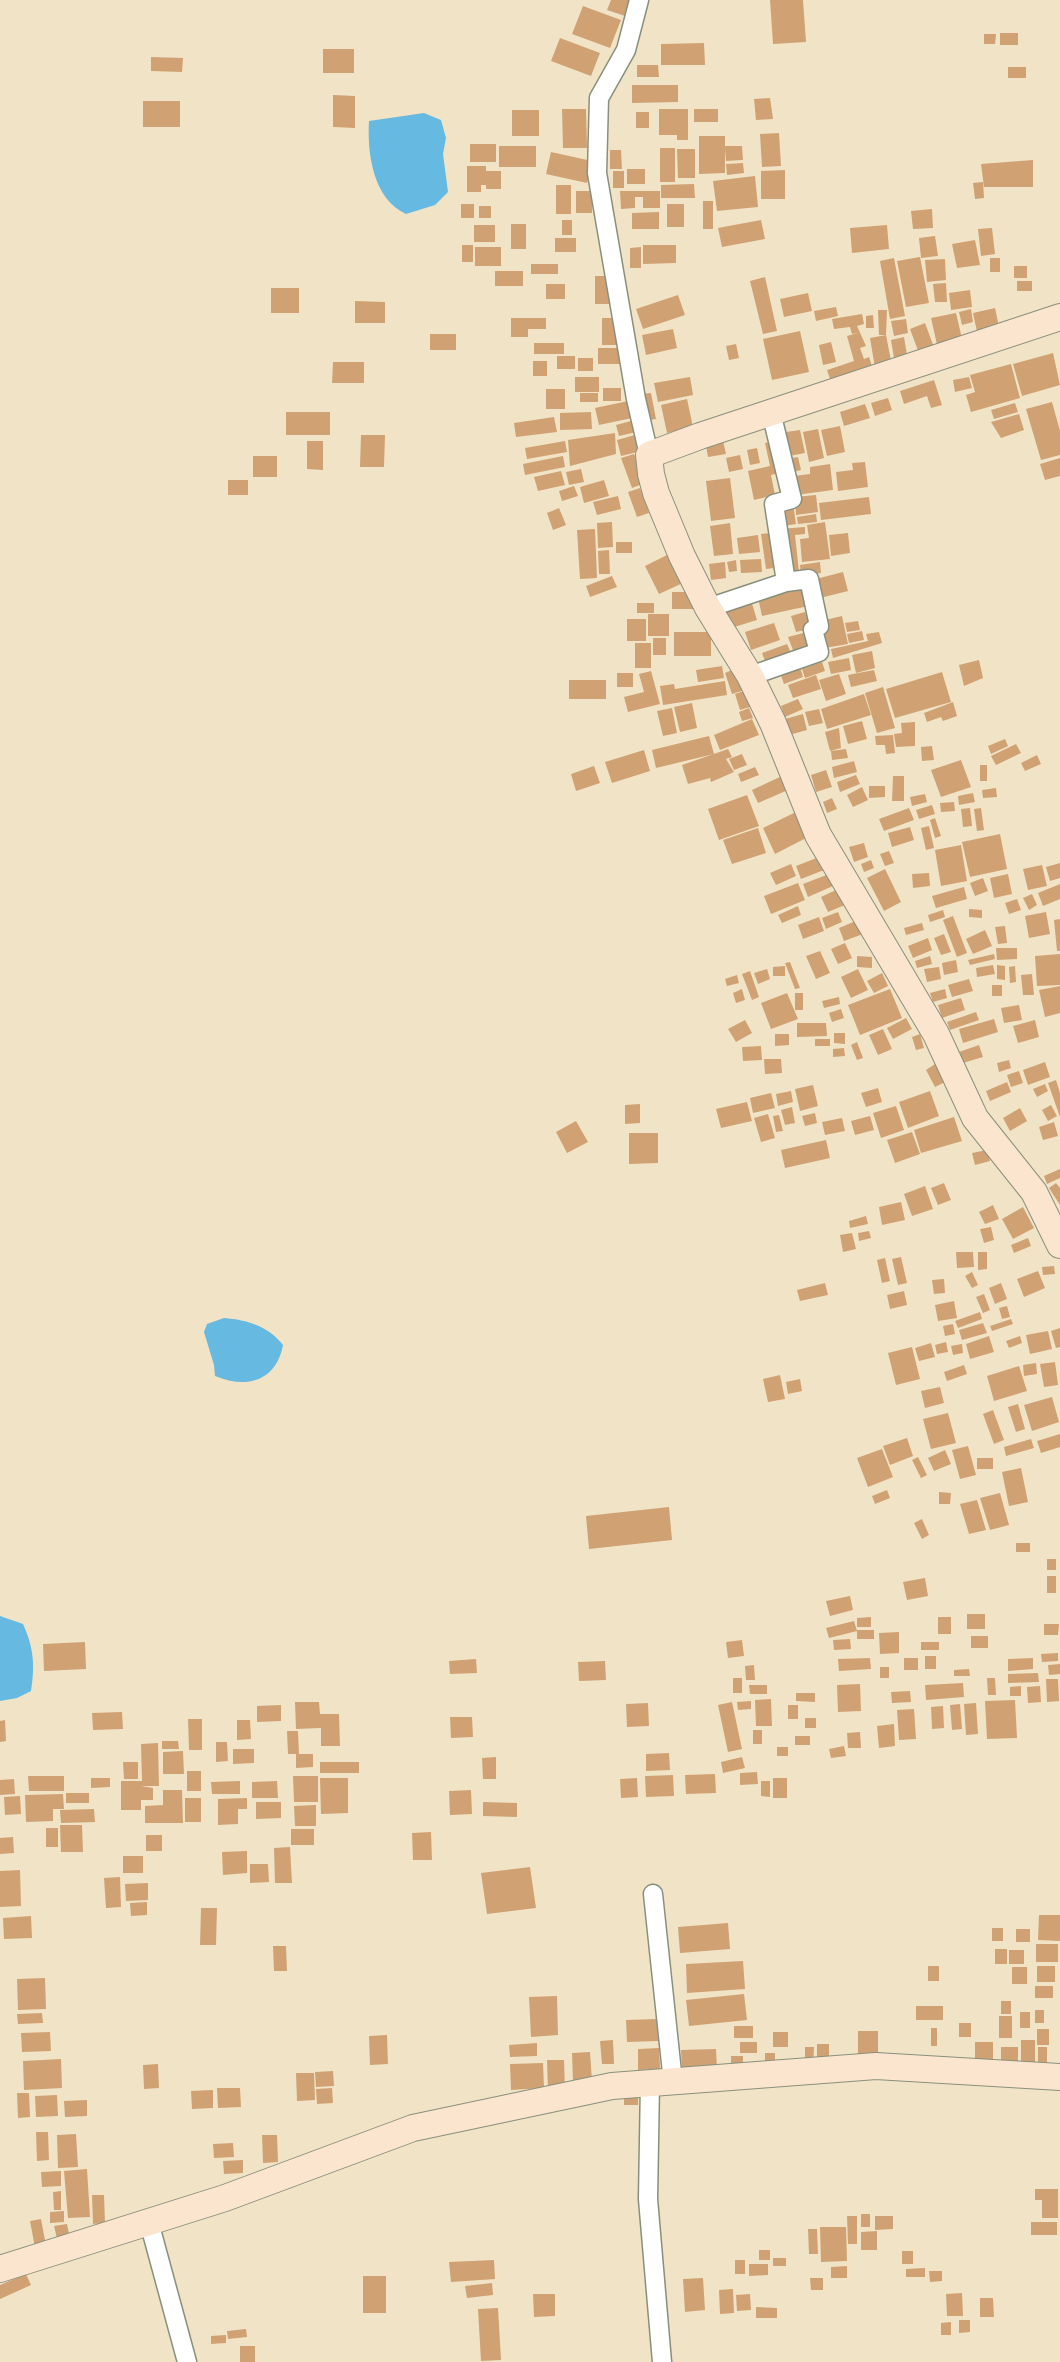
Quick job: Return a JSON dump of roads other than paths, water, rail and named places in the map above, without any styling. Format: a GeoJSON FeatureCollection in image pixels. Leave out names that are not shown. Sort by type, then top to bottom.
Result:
{"type":"FeatureCollection","features":[{"type":"Feature","properties":{"kind":"main road"},"geometry":{"type":"LineString","coordinates":[[1060,317],[771,412],[650,455],[651,474],[656,494],[682,556],[708,608],[750,676],[773,723],[818,835],[936,1035],[975,1118],[1034,1192],[1060,1245]]}},
{"type":"Feature","properties":{"kind":"main road"},"geometry":{"type":"LineString","coordinates":[[0,2269],[225,2198],[413,2128],[612,2086],[876,2066],[1060,2077]]}},
{"type":"Feature","properties":{"kind":"street"},"geometry":{"type":"LineString","coordinates":[[639,0],[626,50],[599,98],[597,173],[636,399],[650,455]]}},
{"type":"Feature","properties":{"kind":"street"},"geometry":{"type":"LineString","coordinates":[[771,412],[792,499],[774,504],[786,582]]}},
{"type":"Feature","properties":{"kind":"street"},"geometry":{"type":"LineString","coordinates":[[708,608],[786,582],[809,579],[819,626],[813,630],[819,652],[750,676]]}},
{"type":"Feature","properties":{"kind":"street"},"geometry":{"type":"LineString","coordinates":[[654,1894],[661,2082],[648,2199],[662,2362]]}},
{"type":"Feature","properties":{"kind":"street"},"geometry":{"type":"LineString","coordinates":[[149,2222],[187,2362]]}},
{"type":"Feature","properties":{"kind":"water"},"geometry":{"type":"Polygon","coordinates":[[[424,113],[441,120],[446,138],[443,154],[448,192],[435,205],[406,214],[386,198],[374,174],[369,147],[369,121],[424,113]]]}},
{"type":"Feature","properties":{"kind":"water"},"geometry":{"type":"Polygon","coordinates":[[[224,1318],[257,1325],[271,1333],[283,1345],[274,1367],[267,1374],[248,1382],[215,1376],[204,1332],[207,1324],[224,1318]]]}},
{"type":"Feature","properties":{"kind":"water"},"geometry":{"type":"Polygon","coordinates":[[[0,1616],[23,1624],[31,1649],[33,1673],[31,1691],[17,1698],[0,1701],[0,1616]]]}}]}
